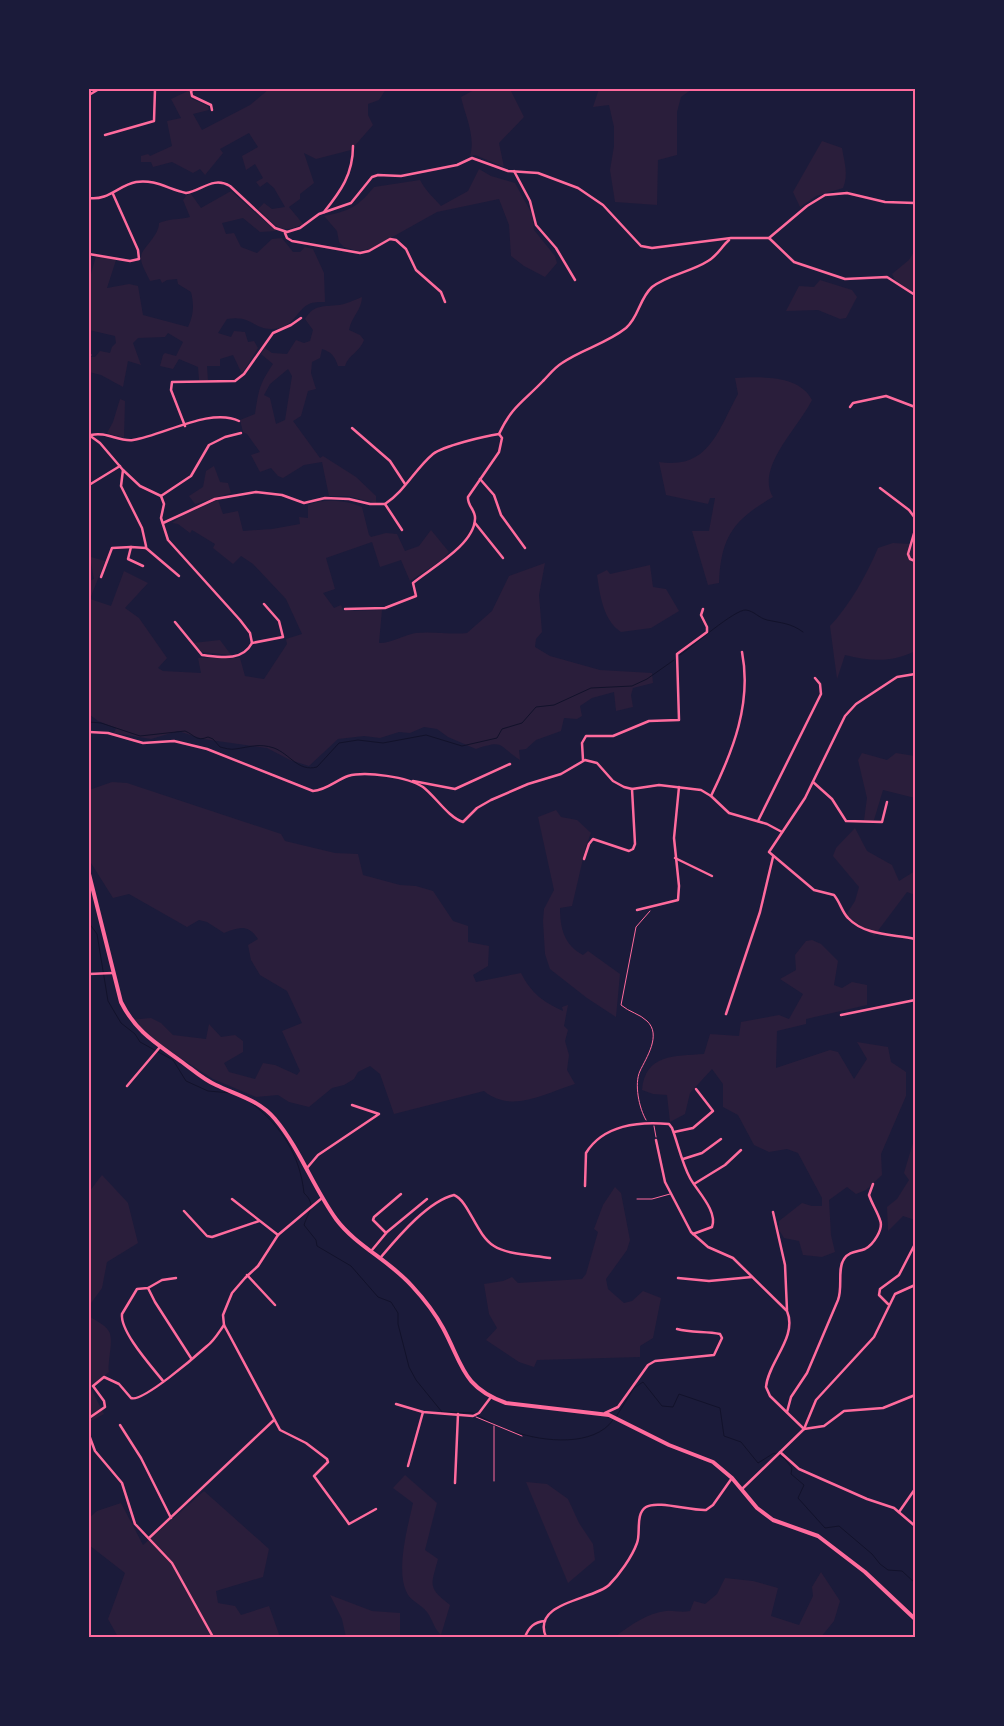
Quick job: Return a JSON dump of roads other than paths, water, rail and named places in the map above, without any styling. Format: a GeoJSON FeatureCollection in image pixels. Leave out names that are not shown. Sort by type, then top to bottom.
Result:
{"type":"FeatureCollection","features":[{"type":"Feature","properties":{"kind":"main road"},"geometry":{"type":"LineString","coordinates":[[89,874],[121,1002],[130,1020],[159,1047],[209,1082],[260,1105],[273,1117],[292,1141],[322,1198],[344,1229],[381,1257],[411,1284],[429,1305],[444,1329],[466,1377],[491,1397],[520,1406],[603,1413],[619,1419],[669,1445],[713,1462],[732,1478],[766,1516],[805,1530],[828,1543],[865,1572],[915,1619]]}},
{"type":"Feature","properties":{"kind":"street"},"geometry":{"type":"LineString","coordinates":[[89,95],[99,89]]}},
{"type":"Feature","properties":{"kind":"street"},"geometry":{"type":"LineString","coordinates":[[105,135],[154,121],[156,89]]}},
{"type":"Feature","properties":{"kind":"street"},"geometry":{"type":"LineString","coordinates":[[194,89],[191,91],[192,96],[211,105],[212,110]]}},
{"type":"Feature","properties":{"kind":"street"},"geometry":{"type":"LineString","coordinates":[[323,213],[342,189],[350,172],[353,146]]}},
{"type":"Feature","properties":{"kind":"street"},"geometry":{"type":"LineString","coordinates":[[89,198],[98,199],[114,194],[127,184],[139,182],[164,184],[186,193],[213,183],[226,183],[275,228],[285,232],[298,229],[315,216],[350,203],[372,177],[378,175],[401,176],[457,165],[472,158],[498,169],[538,173],[578,188],[603,205],[636,242],[645,248],[731,238],[769,238],[807,206],[825,195],[847,193],[885,202],[915,203]]}},
{"type":"Feature","properties":{"kind":"street"},"geometry":{"type":"LineString","coordinates":[[514,171],[530,201],[536,225],[556,248],[575,280]]}},
{"type":"Feature","properties":{"kind":"street"},"geometry":{"type":"LineString","coordinates":[[89,254],[130,261],[139,259],[138,250],[114,194]]}},
{"type":"Feature","properties":{"kind":"street"},"geometry":{"type":"LineString","coordinates":[[285,232],[287,238],[292,241],[341,248],[356,253],[369,251],[390,240],[396,240],[406,249],[416,270],[440,292],[445,302]]}},
{"type":"Feature","properties":{"kind":"street"},"geometry":{"type":"LineString","coordinates":[[162,523],[215,499],[256,492],[282,495],[304,503],[325,498],[385,504],[399,494],[405,484],[434,453],[499,434],[507,417],[517,403],[553,369],[562,362],[610,340],[627,327],[637,316],[644,296],[655,285],[708,261],[731,238]]}},
{"type":"Feature","properties":{"kind":"street"},"geometry":{"type":"LineString","coordinates":[[769,238],[794,262],[845,279],[888,278],[915,295]]}},
{"type":"Feature","properties":{"kind":"street"},"geometry":{"type":"LineString","coordinates":[[185,426],[171,390],[172,382],[234,381],[244,374],[273,333],[291,326],[301,318]]}},
{"type":"Feature","properties":{"kind":"street"},"geometry":{"type":"LineString","coordinates":[[850,407],[853,403],[886,396],[915,407]]}},
{"type":"Feature","properties":{"kind":"street"},"geometry":{"type":"LineString","coordinates":[[90,435],[100,434],[134,440],[217,416],[231,417],[239,421]]}},
{"type":"Feature","properties":{"kind":"street"},"geometry":{"type":"LineString","coordinates":[[352,428],[390,461],[405,484]]}},
{"type":"Feature","properties":{"kind":"street"},"geometry":{"type":"LineString","coordinates":[[161,496],[191,476],[207,446],[225,437],[242,433]]}},
{"type":"Feature","properties":{"kind":"street"},"geometry":{"type":"LineString","coordinates":[[499,434],[502,438],[501,447],[468,499],[474,513],[475,522],[503,558]]}},
{"type":"Feature","properties":{"kind":"street"},"geometry":{"type":"LineString","coordinates":[[90,435],[140,486],[161,496],[163,501],[162,523],[172,546],[240,620],[250,633],[252,643]]}},
{"type":"Feature","properties":{"kind":"street"},"geometry":{"type":"LineString","coordinates":[[89,486],[120,466]]}},
{"type":"Feature","properties":{"kind":"street"},"geometry":{"type":"LineString","coordinates":[[124,470],[120,486],[142,528],[146,548]]}},
{"type":"Feature","properties":{"kind":"street"},"geometry":{"type":"LineString","coordinates":[[480,479],[494,495],[501,515],[525,548]]}},
{"type":"Feature","properties":{"kind":"street"},"geometry":{"type":"LineString","coordinates":[[880,488],[905,506],[915,517],[915,523]]}},
{"type":"Feature","properties":{"kind":"street"},"geometry":{"type":"LineString","coordinates":[[385,504],[402,530]]}},
{"type":"Feature","properties":{"kind":"street"},"geometry":{"type":"LineString","coordinates":[[345,609],[385,608],[412,598],[416,594],[413,582],[447,560],[466,539],[475,522]]}},
{"type":"Feature","properties":{"kind":"street"},"geometry":{"type":"LineString","coordinates":[[915,530],[908,552],[909,558],[915,561]]}},
{"type":"Feature","properties":{"kind":"street"},"geometry":{"type":"LineString","coordinates":[[131,547],[128,559],[143,566]]}},
{"type":"Feature","properties":{"kind":"street"},"geometry":{"type":"LineString","coordinates":[[101,576],[112,548],[131,547],[146,548],[179,576]]}},
{"type":"Feature","properties":{"kind":"street"},"geometry":{"type":"LineString","coordinates":[[175,622],[202,655],[238,657],[252,643],[283,637],[279,621],[264,604]]}},
{"type":"Feature","properties":{"kind":"street"},"geometry":{"type":"LineString","coordinates":[[583,760],[582,742],[586,736],[613,736],[649,721],[679,720],[677,654],[707,632],[708,627],[701,615],[703,609]]}},
{"type":"Feature","properties":{"kind":"street"},"geometry":{"type":"LineString","coordinates":[[711,796],[732,750],[743,706],[746,672],[742,652]]}},
{"type":"Feature","properties":{"kind":"street"},"geometry":{"type":"LineString","coordinates":[[915,674],[897,678],[850,710],[842,720],[813,782],[794,817],[770,850],[774,857],[814,890],[834,896],[844,913],[856,925],[872,932],[915,939]]}},
{"type":"Feature","properties":{"kind":"street"},"geometry":{"type":"LineString","coordinates":[[758,821],[821,694],[820,684],[815,678]]}},
{"type":"Feature","properties":{"kind":"street"},"geometry":{"type":"LineString","coordinates":[[89,732],[108,733],[143,743],[174,741],[207,749],[313,791],[324,789],[337,780],[354,775],[368,774],[456,788],[510,764]]}},
{"type":"Feature","properties":{"kind":"street"},"geometry":{"type":"LineString","coordinates":[[409,781],[423,788],[463,822],[477,808],[491,800],[528,784],[561,774],[583,760],[594,762],[616,784],[632,789],[659,785],[701,790],[711,796],[729,813],[758,821],[782,832]]}},
{"type":"Feature","properties":{"kind":"street"},"geometry":{"type":"LineString","coordinates":[[813,782],[832,799],[844,819],[849,822],[882,822],[887,802]]}},
{"type":"Feature","properties":{"kind":"street"},"geometry":{"type":"LineString","coordinates":[[637,910],[677,902],[679,886],[674,838],[679,786]]}},
{"type":"Feature","properties":{"kind":"street"},"geometry":{"type":"LineString","coordinates":[[584,859],[589,844],[593,839],[626,850],[633,850],[635,844],[632,789]]}},
{"type":"Feature","properties":{"kind":"street"},"geometry":{"type":"LineString","coordinates":[[726,1014],[760,912],[774,857]]}},
{"type":"Feature","properties":{"kind":"street"},"geometry":{"type":"LineString","coordinates":[[675,858],[712,876]]}},
{"type":"Feature","properties":{"kind":"street"},"geometry":{"type":"LineString","coordinates":[[89,974],[113,973]]}},
{"type":"Feature","properties":{"kind":"street"},"geometry":{"type":"LineString","coordinates":[[841,1016],[915,1000]]}},
{"type":"Feature","properties":{"kind":"street"},"geometry":{"type":"LineString","coordinates":[[127,1086],[159,1047]]}},
{"type":"Feature","properties":{"kind":"street"},"geometry":{"type":"LineString","coordinates":[[674,1132],[693,1128],[713,1111],[696,1089]]}},
{"type":"Feature","properties":{"kind":"street"},"geometry":{"type":"LineString","coordinates":[[307,1168],[318,1155],[379,1114],[352,1105]]}},
{"type":"Feature","properties":{"kind":"street"},"geometry":{"type":"LineString","coordinates":[[585,1186],[586,1152],[593,1142],[603,1134],[639,1122],[670,1125],[694,1184],[706,1203],[713,1224],[712,1227],[693,1234]]}},
{"type":"Feature","properties":{"kind":"street"},"geometry":{"type":"LineString","coordinates":[[683,1159],[702,1153],[721,1139]]}},
{"type":"Feature","properties":{"kind":"street"},"geometry":{"type":"LineString","coordinates":[[656,1140],[664,1182],[693,1234],[708,1247],[730,1256],[787,1311]]}},
{"type":"Feature","properties":{"kind":"street"},"geometry":{"type":"LineString","coordinates":[[694,1184],[725,1165],[741,1150]]}},
{"type":"Feature","properties":{"kind":"street"},"geometry":{"type":"LineString","coordinates":[[787,1412],[791,1397],[807,1373],[838,1300],[842,1288],[841,1269],[844,1260],[851,1253],[867,1248],[880,1230],[880,1219],[869,1195],[873,1184]]}},
{"type":"Feature","properties":{"kind":"street"},"geometry":{"type":"LineString","coordinates":[[386,1233],[373,1220],[374,1217],[401,1194]]}},
{"type":"Feature","properties":{"kind":"street"},"geometry":{"type":"LineString","coordinates":[[381,1257],[413,1221],[446,1198],[454,1195],[460,1199],[477,1228],[492,1246],[503,1250],[550,1258]]}},
{"type":"Feature","properties":{"kind":"street"},"geometry":{"type":"LineString","coordinates":[[322,1198],[278,1235],[258,1266],[247,1275],[232,1293],[223,1315],[224,1325],[267,1402],[280,1430],[306,1443],[327,1459],[328,1462],[314,1476],[349,1524],[376,1509]]}},
{"type":"Feature","properties":{"kind":"street"},"geometry":{"type":"LineString","coordinates":[[372,1250],[386,1233],[427,1198]]}},
{"type":"Feature","properties":{"kind":"street"},"geometry":{"type":"LineString","coordinates":[[232,1199],[278,1235]]}},
{"type":"Feature","properties":{"kind":"street"},"geometry":{"type":"LineString","coordinates":[[184,1211],[207,1236],[212,1237],[260,1221]]}},
{"type":"Feature","properties":{"kind":"street"},"geometry":{"type":"LineString","coordinates":[[773,1212],[785,1265],[788,1333],[766,1384],[770,1396],[804,1429]]}},
{"type":"Feature","properties":{"kind":"street"},"geometry":{"type":"LineString","coordinates":[[888,1304],[879,1295],[880,1289],[899,1275],[915,1244]]}},
{"type":"Feature","properties":{"kind":"street"},"geometry":{"type":"LineString","coordinates":[[247,1275],[275,1305]]}},
{"type":"Feature","properties":{"kind":"street"},"geometry":{"type":"LineString","coordinates":[[678,1278],[709,1281],[752,1277]]}},
{"type":"Feature","properties":{"kind":"street"},"geometry":{"type":"LineString","coordinates":[[163,1381],[133,1342],[121,1319],[123,1310],[137,1289],[148,1288],[162,1280],[176,1278]]}},
{"type":"Feature","properties":{"kind":"street"},"geometry":{"type":"LineString","coordinates":[[742,1489],[804,1429],[816,1400],[874,1337],[888,1304],[898,1290],[915,1285]]}},
{"type":"Feature","properties":{"kind":"street"},"geometry":{"type":"LineString","coordinates":[[148,1288],[191,1358]]}},
{"type":"Feature","properties":{"kind":"street"},"geometry":{"type":"LineString","coordinates":[[89,1418],[105,1407],[104,1401],[93,1386],[104,1377],[119,1384],[135,1400],[153,1391],[208,1346],[224,1325]]}},
{"type":"Feature","properties":{"kind":"street"},"geometry":{"type":"LineString","coordinates":[[603,1413],[618,1407],[648,1365],[656,1361],[714,1355],[722,1338],[720,1334],[711,1332],[690,1332],[677,1329]]}},
{"type":"Feature","properties":{"kind":"street"},"geometry":{"type":"LineString","coordinates":[[804,1429],[824,1426],[844,1411],[883,1408],[915,1395]]}},
{"type":"Feature","properties":{"kind":"street"},"geometry":{"type":"LineString","coordinates":[[396,1404],[423,1412],[477,1415],[491,1397]]}},
{"type":"Feature","properties":{"kind":"street"},"geometry":{"type":"LineString","coordinates":[[408,1466],[423,1412]]}},
{"type":"Feature","properties":{"kind":"street"},"geometry":{"type":"LineString","coordinates":[[455,1483],[458,1414]]}},
{"type":"Feature","properties":{"kind":"street"},"geometry":{"type":"LineString","coordinates":[[149,1538],[274,1420]]}},
{"type":"Feature","properties":{"kind":"street"},"geometry":{"type":"LineString","coordinates":[[120,1425],[141,1458],[171,1518]]}},
{"type":"Feature","properties":{"kind":"street"},"geometry":{"type":"LineString","coordinates":[[89,1436],[95,1451],[122,1483],[135,1524],[172,1563],[213,1637]]}},
{"type":"Feature","properties":{"kind":"street"},"geometry":{"type":"LineString","coordinates":[[780,1452],[799,1469],[899,1512],[915,1526]]}},
{"type":"Feature","properties":{"kind":"street"},"geometry":{"type":"LineString","coordinates":[[525,1637],[528,1630],[536,1622],[545,1621],[566,1602],[588,1596],[608,1586],[637,1544],[641,1512],[645,1507],[654,1504],[706,1510],[713,1505],[732,1478]]}},
{"type":"Feature","properties":{"kind":"street"},"geometry":{"type":"LineString","coordinates":[[899,1512],[915,1489]]}},
{"type":"Feature","properties":{"kind":"street"},"geometry":{"type":"LineString","coordinates":[[545,1621],[546,1637]]}},
{"type":"Feature","properties":{"kind":"lane"},"geometry":{"type":"LineString","coordinates":[[637,1199],[652,1199],[671,1194]]}},
{"type":"Feature","properties":{"kind":"lane"},"geometry":{"type":"LineString","coordinates":[[477,1415],[494,1426],[522,1436]]}},
{"type":"Feature","properties":{"kind":"lane"},"geometry":{"type":"LineString","coordinates":[[494,1426],[494,1481]]}},
{"type":"Feature","properties":{"kind":"waterway"},"geometry":{"type":"LineString","coordinates":[[680,655],[740,611],[746,610],[764,619],[790,625],[803,632]]}},
{"type":"Feature","properties":{"kind":"waterway"},"geometry":{"type":"LineString","coordinates":[[89,722],[101,723],[140,736],[185,731],[201,739],[208,737],[213,739],[220,747],[229,749],[254,746],[274,748],[299,765],[310,768],[317,767],[339,743],[358,740],[383,743],[426,735],[462,746],[497,738],[502,729],[522,723],[536,707],[554,705],[591,688],[632,686],[647,679],[674,660]]}},
{"type":"Feature","properties":{"kind":"waterway"},"geometry":{"type":"LineString","coordinates":[[89,923],[97,934],[108,1001],[121,1023],[135,1034],[140,1042],[173,1060],[186,1081],[208,1091],[231,1093]]}},
{"type":"Feature","properties":{"kind":"waterway"},"geometry":{"type":"LineString","coordinates":[[250,1102],[280,1131],[293,1154],[302,1179],[304,1193],[311,1205],[304,1225],[316,1240],[317,1246],[351,1266],[378,1297],[391,1302],[398,1313],[398,1324],[409,1367],[416,1380],[442,1412],[473,1413],[491,1422]]}},
{"type":"Feature","properties":{"kind":"waterway"},"geometry":{"type":"LineString","coordinates":[[616,1417],[634,1388],[643,1382],[662,1406],[673,1407],[679,1394],[720,1408],[724,1436],[741,1442],[758,1463],[774,1453],[784,1458],[792,1468],[791,1474],[804,1485],[798,1498],[825,1528],[839,1526],[872,1554],[880,1564],[888,1570],[902,1571],[915,1583]]}},
{"type":"Feature","properties":{"kind":"waterway"},"geometry":{"type":"LineString","coordinates":[[515,1432],[540,1438],[568,1440],[594,1435],[605,1429],[613,1420]]}}]}
